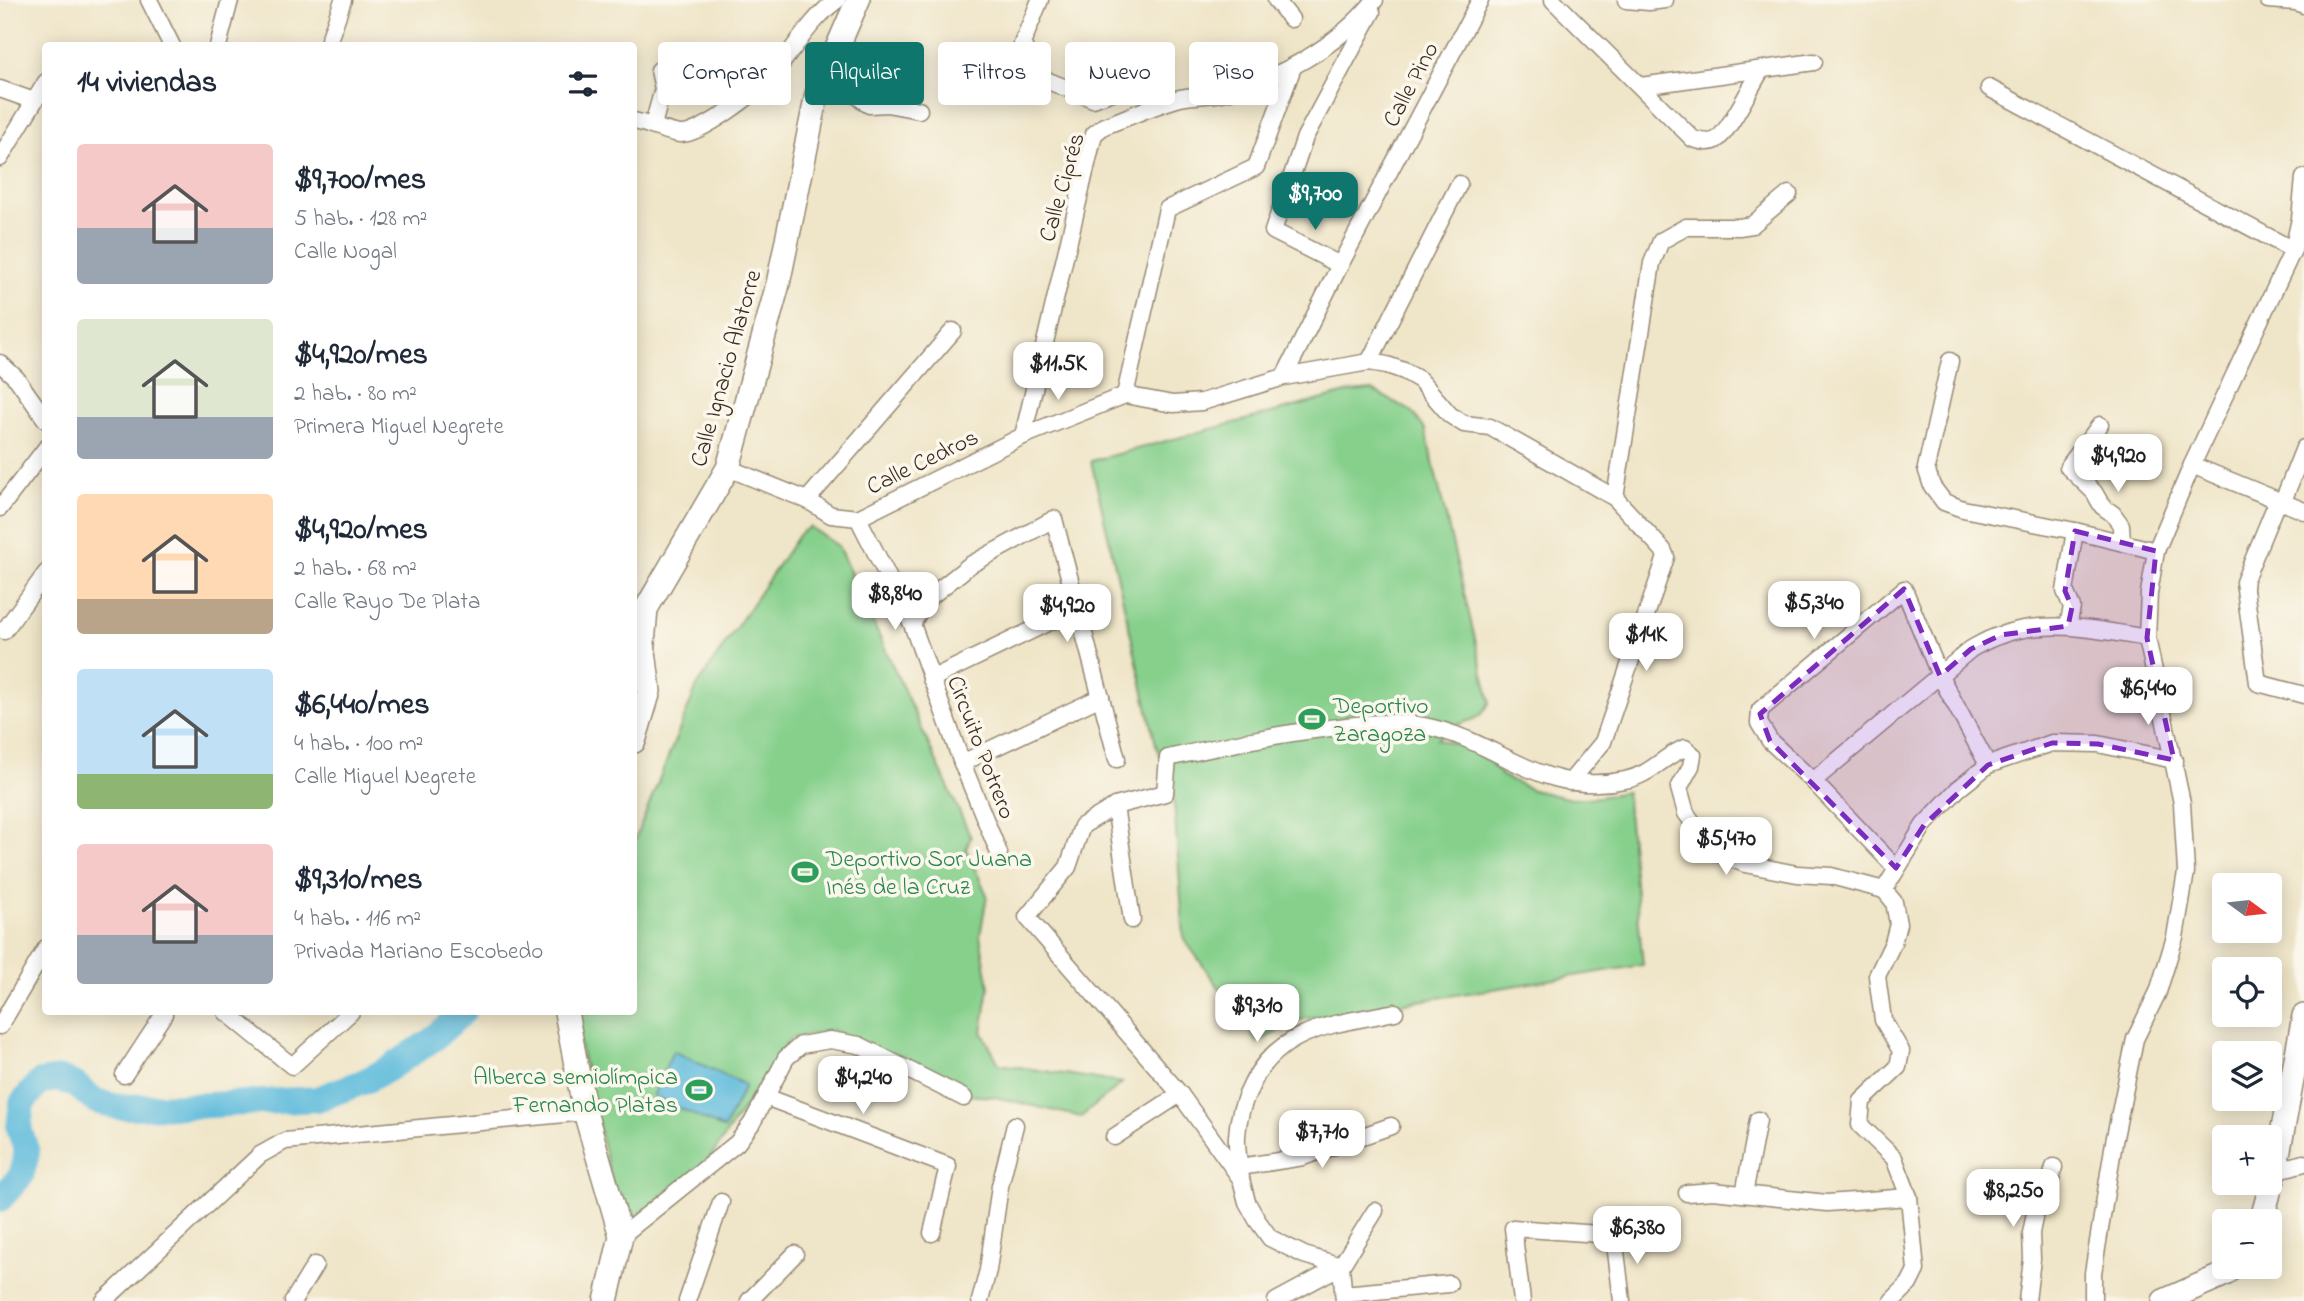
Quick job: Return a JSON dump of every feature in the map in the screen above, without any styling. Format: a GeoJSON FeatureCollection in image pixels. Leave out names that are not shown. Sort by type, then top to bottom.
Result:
{"type":"FeatureCollection","features":[{"type":"Feature","properties":{"kind":"street"},"geometry":{"type":"LineString","coordinates":[[149,0],[171,42]]}},
{"type":"Feature","properties":{"kind":"street"},"geometry":{"type":"LineString","coordinates":[[219,42],[230,0]]}},
{"type":"Feature","properties":{"kind":"street"},"geometry":{"type":"LineString","coordinates":[[328,42],[343,0]]}},
{"type":"Feature","properties":{"kind":"street"},"geometry":{"type":"LineString","coordinates":[[637,122],[682,134],[699,129],[718,118],[771,76],[822,11],[837,0]]}},
{"type":"Feature","properties":{"kind":"street","name":"Calle Ignacio Alatorre"},"geometry":{"type":"LineString","coordinates":[[840,42],[858,0]]}},
{"type":"Feature","properties":{"kind":"street"},"geometry":{"type":"LineString","coordinates":[[1040,0],[1021,44],[1041,78],[1065,88]]}},
{"type":"Feature","properties":{"kind":"street"},"geometry":{"type":"LineString","coordinates":[[1276,0],[1291,19]]}},
{"type":"Feature","properties":{"kind":"street"},"geometry":{"type":"LineString","coordinates":[[1340,265],[1273,231],[1305,137],[1377,0]]}},
{"type":"Feature","properties":{"kind":"street","name":"Calle Ciprés"},"geometry":{"type":"LineString","coordinates":[[1023,436],[1094,134],[1104,126],[1181,98],[1250,85],[1293,66],[1341,34],[1377,0]]}},
{"type":"Feature","properties":{"kind":"street","name":"Calle Pino"},"geometry":{"type":"LineString","coordinates":[[1284,377],[1480,0]]}},
{"type":"Feature","properties":{"kind":"street"},"geometry":{"type":"LineString","coordinates":[[1553,0],[1693,139],[1705,142],[1716,140],[1760,72]]}},
{"type":"Feature","properties":{"kind":"street"},"geometry":{"type":"LineString","coordinates":[[1626,0],[1665,0]]}},
{"type":"Feature","properties":{"kind":"street"},"geometry":{"type":"LineString","coordinates":[[2268,0],[2304,5]]}},
{"type":"Feature","properties":{"kind":"street"},"geometry":{"type":"LineString","coordinates":[[1642,86],[1760,72],[1814,62]]}},
{"type":"Feature","properties":{"kind":"street"},"geometry":{"type":"LineString","coordinates":[[1293,66],[1255,167],[1167,209],[1125,395],[1173,404],[1202,402],[1284,377],[1368,362],[1387,365],[1420,380],[1457,420],[1464,424],[1490,427],[1615,498],[1663,550],[1666,565],[1603,742],[1570,782]]}},
{"type":"Feature","properties":{"kind":"street"},"geometry":{"type":"LineString","coordinates":[[0,158],[42,88]]}},
{"type":"Feature","properties":{"kind":"street"},"geometry":{"type":"LineString","coordinates":[[1989,88],[2293,250]]}},
{"type":"Feature","properties":{"kind":"street"},"geometry":{"type":"LineString","coordinates":[[0,89],[34,101]]}},
{"type":"Feature","properties":{"kind":"street"},"geometry":{"type":"LineString","coordinates":[[653,125],[659,105]]}},
{"type":"Feature","properties":{"kind":"street","name":"Calle Ignacio Alatorre"},"geometry":{"type":"LineString","coordinates":[[637,731],[649,691],[643,643],[646,609],[728,468],[778,284],[815,105]]}},
{"type":"Feature","properties":{"kind":"street"},"geometry":{"type":"LineString","coordinates":[[892,105],[919,110]]}},
{"type":"Feature","properties":{"kind":"street"},"geometry":{"type":"LineString","coordinates":[[2093,1301],[2093,1273],[2114,1142],[2135,1039],[2158,992],[2175,937],[2186,872],[2182,803],[2147,638],[2149,593],[2156,551],[2192,466],[2293,250],[2304,178]]}},
{"type":"Feature","properties":{"kind":"street"},"geometry":{"type":"LineString","coordinates":[[1368,362],[1459,184]]}},
{"type":"Feature","properties":{"kind":"street"},"geometry":{"type":"LineString","coordinates":[[1615,498],[1652,263],[1661,241],[1686,227],[1752,225],[1789,194]]}},
{"type":"Feature","properties":{"kind":"street"},"geometry":{"type":"LineString","coordinates":[[807,500],[953,331]]}},
{"type":"Feature","properties":{"kind":"street"},"geometry":{"type":"LineString","coordinates":[[1950,361],[1926,468],[1932,486],[1944,502],[1963,509],[2075,531],[2156,551]]}},
{"type":"Feature","properties":{"kind":"street"},"geometry":{"type":"LineString","coordinates":[[0,363],[17,379],[42,414]]}},
{"type":"Feature","properties":{"kind":"street","name":"Calle Cedros"},"geometry":{"type":"LineString","coordinates":[[858,518],[1023,436],[1125,395]]}},
{"type":"Feature","properties":{"kind":"street"},"geometry":{"type":"LineString","coordinates":[[2100,425],[2068,467],[2094,492],[2102,506],[2113,514],[2121,525],[2122,542]]}},
{"type":"Feature","properties":{"kind":"street"},"geometry":{"type":"LineString","coordinates":[[2304,448],[2283,501],[2274,509],[2244,582],[2258,683],[2304,695]]}},
{"type":"Feature","properties":{"kind":"street"},"geometry":{"type":"LineString","coordinates":[[0,508],[42,453]]}},
{"type":"Feature","properties":{"kind":"street"},"geometry":{"type":"LineString","coordinates":[[2192,466],[2304,511]]}},
{"type":"Feature","properties":{"kind":"street"},"geometry":{"type":"LineString","coordinates":[[728,468],[807,500],[831,515],[858,518]]}},
{"type":"Feature","properties":{"kind":"street","name":"Circuito Potrero"},"geometry":{"type":"LineString","coordinates":[[858,518],[912,624],[962,763],[999,853]]}},
{"type":"Feature","properties":{"kind":"street"},"geometry":{"type":"LineString","coordinates":[[912,624],[925,601],[970,565],[1054,519],[1117,760]]}},
{"type":"Feature","properties":{"kind":"street"},"geometry":{"type":"LineString","coordinates":[[2068,626],[2072,607],[2066,591],[2075,531]]}},
{"type":"Feature","properties":{"kind":"street"},"geometry":{"type":"LineString","coordinates":[[4,631],[42,579]]}},
{"type":"Feature","properties":{"kind":"street"},"geometry":{"type":"LineString","coordinates":[[1896,868],[1813,781],[1770,741],[1759,723],[1760,710],[1904,589],[1940,676],[1988,765]]}},
{"type":"Feature","properties":{"kind":"street"},"geometry":{"type":"LineString","coordinates":[[931,678],[1076,609]]}},
{"type":"Feature","properties":{"kind":"street"},"geometry":{"type":"LineString","coordinates":[[1813,781],[1971,649],[2001,635],[2035,627],[2068,626],[2147,638]]}},
{"type":"Feature","properties":{"kind":"street"},"geometry":{"type":"LineString","coordinates":[[962,763],[1101,697]]}},
{"type":"Feature","properties":{"kind":"street"},"geometry":{"type":"LineString","coordinates":[[1241,1173],[1181,1094],[1027,918],[1068,867],[1082,826],[1115,806],[1165,793],[1168,758],[1273,734],[1381,721],[1425,726],[1474,742],[1520,765],[1570,782],[1625,780],[1647,773],[1675,752],[1685,748],[1693,755],[1691,766],[1679,788],[1686,813],[1713,851],[1745,864],[1797,874],[1830,876],[1884,890],[1894,902],[1898,924],[1893,943],[1877,976],[1883,1020],[1901,1051],[1898,1067],[1862,1101],[1860,1125],[1894,1158],[1909,1197],[1916,1270],[1909,1284],[1892,1301]]}},
{"type":"Feature","properties":{"kind":"street"},"geometry":{"type":"LineString","coordinates":[[1884,890],[1924,825],[1958,789],[1988,765],[2052,743],[2098,744],[2174,760]]}},
{"type":"Feature","properties":{"kind":"street"},"geometry":{"type":"LineString","coordinates":[[1115,806],[1132,920]]}},
{"type":"Feature","properties":{"kind":"street"},"geometry":{"type":"LineString","coordinates":[[0,1027],[42,955]]}},
{"type":"Feature","properties":{"kind":"street"},"geometry":{"type":"LineString","coordinates":[[1341,1266],[1304,1255],[1270,1238],[1257,1220],[1247,1202],[1241,1173],[1236,1138],[1240,1110],[1254,1080],[1270,1056],[1290,1040],[1317,1028],[1395,1012]]}},
{"type":"Feature","properties":{"kind":"street"},"geometry":{"type":"LineString","coordinates":[[124,1075],[163,1015]]}},
{"type":"Feature","properties":{"kind":"street"},"geometry":{"type":"LineString","coordinates":[[230,1015],[292,1066],[348,1015]]}},
{"type":"Feature","properties":{"kind":"street"},"geometry":{"type":"LineString","coordinates":[[567,1015],[584,1112],[621,1236],[606,1301]]}},
{"type":"Feature","properties":{"kind":"street"},"geometry":{"type":"LineString","coordinates":[[2282,1134],[2304,1016]]}},
{"type":"Feature","properties":{"kind":"street"},"geometry":{"type":"LineString","coordinates":[[621,1236],[737,1143],[766,1097],[786,1058],[801,1045],[830,1041],[859,1045],[964,1098]]}},
{"type":"Feature","properties":{"kind":"street"},"geometry":{"type":"LineString","coordinates":[[1114,1138],[1181,1094]]}},
{"type":"Feature","properties":{"kind":"street"},"geometry":{"type":"LineString","coordinates":[[766,1097],[948,1166],[932,1233]]}},
{"type":"Feature","properties":{"kind":"street"},"geometry":{"type":"LineString","coordinates":[[104,1301],[260,1155],[285,1141],[584,1112]]}},
{"type":"Feature","properties":{"kind":"street"},"geometry":{"type":"LineString","coordinates":[[1744,1194],[1758,1120]]}},
{"type":"Feature","properties":{"kind":"street"},"geometry":{"type":"LineString","coordinates":[[980,1301],[988,1270],[1000,1186],[1014,1125]]}},
{"type":"Feature","properties":{"kind":"street"},"geometry":{"type":"LineString","coordinates":[[1241,1173],[1303,1157],[1391,1126]]}},
{"type":"Feature","properties":{"kind":"street"},"geometry":{"type":"LineString","coordinates":[[2282,1169],[2304,1163]]}},
{"type":"Feature","properties":{"kind":"street"},"geometry":{"type":"LineString","coordinates":[[2026,1301],[2032,1259],[2031,1233],[2036,1208],[2048,1192],[2054,1167]]}},
{"type":"Feature","properties":{"kind":"street"},"geometry":{"type":"LineString","coordinates":[[1687,1193],[1713,1191],[1827,1203],[1909,1197]]}},
{"type":"Feature","properties":{"kind":"street"},"geometry":{"type":"LineString","coordinates":[[687,1301],[721,1202]]}},
{"type":"Feature","properties":{"kind":"street"},"geometry":{"type":"LineString","coordinates":[[1276,1301],[1341,1266],[1375,1211]]}},
{"type":"Feature","properties":{"kind":"street"},"geometry":{"type":"LineString","coordinates":[[1522,1301],[1513,1228],[1614,1236],[1622,1301]]}},
{"type":"Feature","properties":{"kind":"street"},"geometry":{"type":"LineString","coordinates":[[749,1301],[795,1254]]}},
{"type":"Feature","properties":{"kind":"street"},"geometry":{"type":"LineString","coordinates":[[293,1301],[315,1265]]}},
{"type":"Feature","properties":{"kind":"street"},"geometry":{"type":"LineString","coordinates":[[1341,1266],[1344,1297],[1449,1284]]}},
{"type":"Feature","properties":{"kind":"street"},"geometry":{"type":"LineString","coordinates":[[2164,1301],[2214,1279]]}},
{"type":"Feature","properties":{"kind":"highlighted area"},"geometry":{"type":"Polygon","coordinates":[[[2075,531],[2156,551],[2147,638],[2174,760],[2098,744],[2052,743],[1988,765],[1924,825],[1896,868],[1770,741],[1760,714],[1904,589],[1940,676],[1971,649],[2001,635],[2068,626],[2072,607],[2065,591],[2075,531]]]}},
{"type":"Feature","properties":{"kind":"green space","name":"Deportivo Zaragoza"},"geometry":{"type":"Polygon","coordinates":[[[1372,390],[1411,411],[1425,429],[1490,702],[1479,716],[1454,726],[1437,739],[1462,746],[1489,761],[1502,776],[1532,790],[1571,799],[1626,792],[1643,965],[1299,1020],[1258,1042],[1184,939],[1173,789],[1156,745],[1091,461],[1350,392],[1372,390]]]}},
{"type":"Feature","properties":{"kind":"green space","name":"Deportivo Sor Juana Inés de la Cruz"},"geometry":{"type":"Polygon","coordinates":[[[810,527],[838,546],[971,837],[966,849],[987,895],[980,936],[989,987],[982,1032],[999,1064],[1122,1083],[1081,1117],[995,1097],[966,1095],[833,1030],[790,1039],[710,1158],[623,1231],[573,1015],[637,1015],[637,835],[697,686],[799,534],[810,527]]]}},
{"type":"Feature","properties":{"kind":"water","name":"Alberca semiolímpica Fernando Platas"},"geometry":{"type":"Polygon","coordinates":[[[673,1051],[745,1085],[724,1129],[653,1096],[673,1051]]]}},
{"type":"Feature","properties":{"kind":"waterway"},"geometry":{"type":"LineString","coordinates":[[0,1199],[21,1176],[27,1153],[19,1128],[22,1103],[40,1082],[60,1079],[76,1085],[95,1101],[118,1107],[317,1099],[363,1082],[388,1069],[432,1040],[460,1015]]}},
{"type":"Feature","properties":{"kind":"place","name":"Deportivo Zaragoza"},"geometry":{"type":"Point","coordinates":[1312,719]}},
{"type":"Feature","properties":{"kind":"place","name":"Deportivo Sor Juana Inés de la Cruz"},"geometry":{"type":"Point","coordinates":[805,872]}},
{"type":"Feature","properties":{"kind":"place","name":"Alberca semiolímpica Fernando Platas"},"geometry":{"type":"Point","coordinates":[699,1090]}}]}
